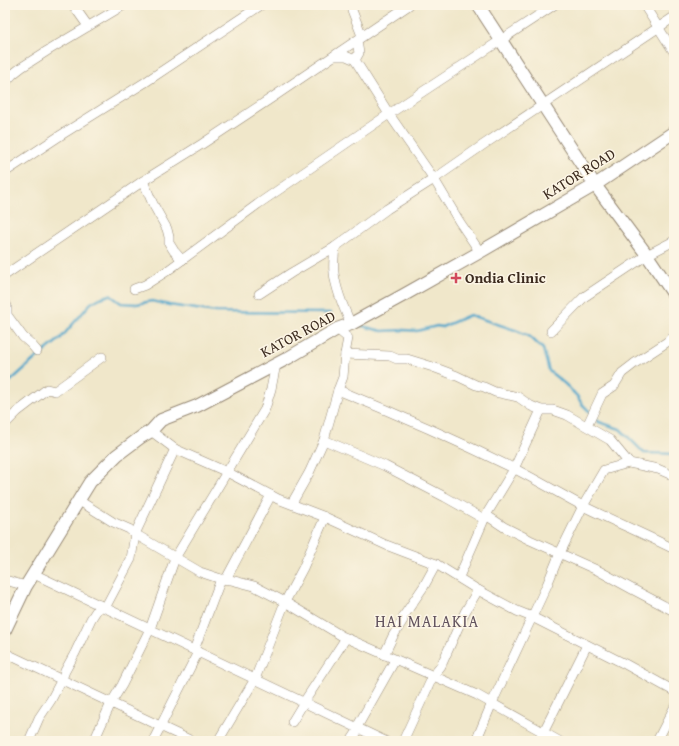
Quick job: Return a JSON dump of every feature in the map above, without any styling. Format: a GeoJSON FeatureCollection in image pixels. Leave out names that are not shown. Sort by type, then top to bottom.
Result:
{"type":"FeatureCollection","features":[{"type":"Feature","properties":{"kind":"main road"},"geometry":{"type":"LineString","coordinates":[[478,5],[595,185],[647,254],[674,294]]}},
{"type":"Feature","properties":{"kind":"main road","name":"KATOR ROAD"},"geometry":{"type":"LineString","coordinates":[[5,630],[26,586],[90,482],[117,455],[151,431],[161,420],[197,406],[276,364],[337,329],[352,324],[595,185],[674,132]]}},
{"type":"Feature","properties":{"kind":"street"},"geometry":{"type":"LineString","coordinates":[[73,5],[88,26]]}},
{"type":"Feature","properties":{"kind":"street"},"geometry":{"type":"LineString","coordinates":[[5,83],[22,67],[124,5]]}},
{"type":"Feature","properties":{"kind":"street"},"geometry":{"type":"LineString","coordinates":[[5,172],[144,83],[249,9],[261,5]]}},
{"type":"Feature","properties":{"kind":"street"},"geometry":{"type":"LineString","coordinates":[[350,5],[360,38],[359,53],[355,60]]}},
{"type":"Feature","properties":{"kind":"street"},"geometry":{"type":"LineString","coordinates":[[5,275],[143,181],[208,140],[409,5]]}},
{"type":"Feature","properties":{"kind":"street"},"geometry":{"type":"LineString","coordinates":[[134,289],[145,285],[168,272],[258,204],[389,114],[554,5]]}},
{"type":"Feature","properties":{"kind":"street"},"geometry":{"type":"LineString","coordinates":[[644,5],[674,52]]}},
{"type":"Feature","properties":{"kind":"street"},"geometry":{"type":"LineString","coordinates":[[260,294],[290,273],[335,248],[387,209],[674,17]]}},
{"type":"Feature","properties":{"kind":"street"},"geometry":{"type":"LineString","coordinates":[[334,56],[346,56],[355,60],[389,114],[434,179],[459,221],[480,252]]}},
{"type":"Feature","properties":{"kind":"street"},"geometry":{"type":"LineString","coordinates":[[143,181],[153,204],[167,229],[170,237],[169,243],[174,252],[182,260]]}},
{"type":"Feature","properties":{"kind":"street"},"geometry":{"type":"LineString","coordinates":[[551,331],[584,297],[647,254],[674,241]]}},
{"type":"Feature","properties":{"kind":"street"},"geometry":{"type":"LineString","coordinates":[[335,248],[334,273],[344,310],[352,324]]}},
{"type":"Feature","properties":{"kind":"street"},"geometry":{"type":"LineString","coordinates":[[5,303],[7,306],[7,315],[23,337],[37,351]]}},
{"type":"Feature","properties":{"kind":"street"},"geometry":{"type":"LineString","coordinates":[[292,504],[309,473],[324,440],[343,376],[348,338],[337,329]]}},
{"type":"Feature","properties":{"kind":"street"},"geometry":{"type":"LineString","coordinates":[[587,426],[602,394],[614,386],[622,373],[667,342],[674,335]]}},
{"type":"Feature","properties":{"kind":"street"},"geometry":{"type":"LineString","coordinates":[[345,354],[390,356],[397,359],[407,359],[457,376],[495,392],[518,397],[531,406],[542,410],[553,410],[567,415],[610,440],[629,462]]}},
{"type":"Feature","properties":{"kind":"street"},"geometry":{"type":"LineString","coordinates":[[5,424],[17,412],[47,389],[55,391],[102,357]]}},
{"type":"Feature","properties":{"kind":"street"},"geometry":{"type":"LineString","coordinates":[[94,741],[111,703],[122,685],[150,629],[176,558],[265,409],[271,390],[276,364]]}},
{"type":"Feature","properties":{"kind":"street"},"geometry":{"type":"LineString","coordinates":[[338,390],[388,411],[514,469],[583,506],[650,536],[674,549]]}},
{"type":"Feature","properties":{"kind":"street"},"geometry":{"type":"LineString","coordinates":[[459,577],[485,517],[514,469],[542,410]]}},
{"type":"Feature","properties":{"kind":"street"},"geometry":{"type":"LineString","coordinates":[[151,431],[175,449],[227,472],[271,495],[325,517],[386,545],[436,564],[478,590],[517,611],[532,617],[625,664],[674,691]]}},
{"type":"Feature","properties":{"kind":"street"},"geometry":{"type":"LineString","coordinates":[[324,440],[386,466],[530,540],[600,571],[674,611]]}},
{"type":"Feature","properties":{"kind":"street"},"geometry":{"type":"LineString","coordinates":[[29,741],[39,718],[62,680],[91,619],[102,606],[131,559],[135,534],[175,449]]}},
{"type":"Feature","properties":{"kind":"street"},"geometry":{"type":"LineString","coordinates":[[476,741],[560,553],[583,506],[604,470],[629,462],[658,469],[674,476]]}},
{"type":"Feature","properties":{"kind":"street"},"geometry":{"type":"LineString","coordinates":[[154,741],[196,651],[224,579],[271,495]]}},
{"type":"Feature","properties":{"kind":"street"},"geometry":{"type":"LineString","coordinates":[[78,500],[200,572],[254,586],[285,602],[346,638],[453,684],[492,703],[541,737],[559,741]]}},
{"type":"Feature","properties":{"kind":"street"},"geometry":{"type":"LineString","coordinates":[[218,741],[255,679],[285,602],[303,568],[325,517]]}},
{"type":"Feature","properties":{"kind":"street"},"geometry":{"type":"LineString","coordinates":[[384,655],[403,620],[403,617],[436,564]]}},
{"type":"Feature","properties":{"kind":"street"},"geometry":{"type":"LineString","coordinates":[[34,574],[385,741]]}},
{"type":"Feature","properties":{"kind":"street"},"geometry":{"type":"LineString","coordinates":[[5,580],[26,586]]}},
{"type":"Feature","properties":{"kind":"street"},"geometry":{"type":"LineString","coordinates":[[403,741],[433,676],[440,666],[465,612],[478,590]]}},
{"type":"Feature","properties":{"kind":"street"},"geometry":{"type":"LineString","coordinates":[[292,722],[346,638]]}},
{"type":"Feature","properties":{"kind":"street"},"geometry":{"type":"LineString","coordinates":[[541,737],[587,645]]}},
{"type":"Feature","properties":{"kind":"street"},"geometry":{"type":"LineString","coordinates":[[5,653],[192,741]]}},
{"type":"Feature","properties":{"kind":"street"},"geometry":{"type":"LineString","coordinates":[[351,741],[395,660]]}},
{"type":"Feature","properties":{"kind":"street"},"geometry":{"type":"LineString","coordinates":[[657,741],[674,708]]}},
{"type":"Feature","properties":{"kind":"waterway"},"geometry":{"type":"LineString","coordinates":[[5,386],[60,339],[91,303],[110,295],[121,303],[137,304],[152,301],[216,312],[331,313]]}},
{"type":"Feature","properties":{"kind":"waterway"},"geometry":{"type":"LineString","coordinates":[[358,325],[382,331],[417,331],[437,326],[442,327],[470,315],[515,330],[529,336],[543,349],[549,371],[565,384],[591,413]]}},
{"type":"Feature","properties":{"kind":"waterway"},"geometry":{"type":"LineString","coordinates":[[594,417],[599,422],[620,429],[644,453],[674,454]]}},
{"type":"Feature","properties":{"kind":"place","name":"Ondia Clinic"},"geometry":{"type":"Point","coordinates":[456,278]}},
{"type":"Feature","properties":{"kind":"district","name":"HAI MALAKIA"},"geometry":{"type":"Point","coordinates":[427,621]}}]}
